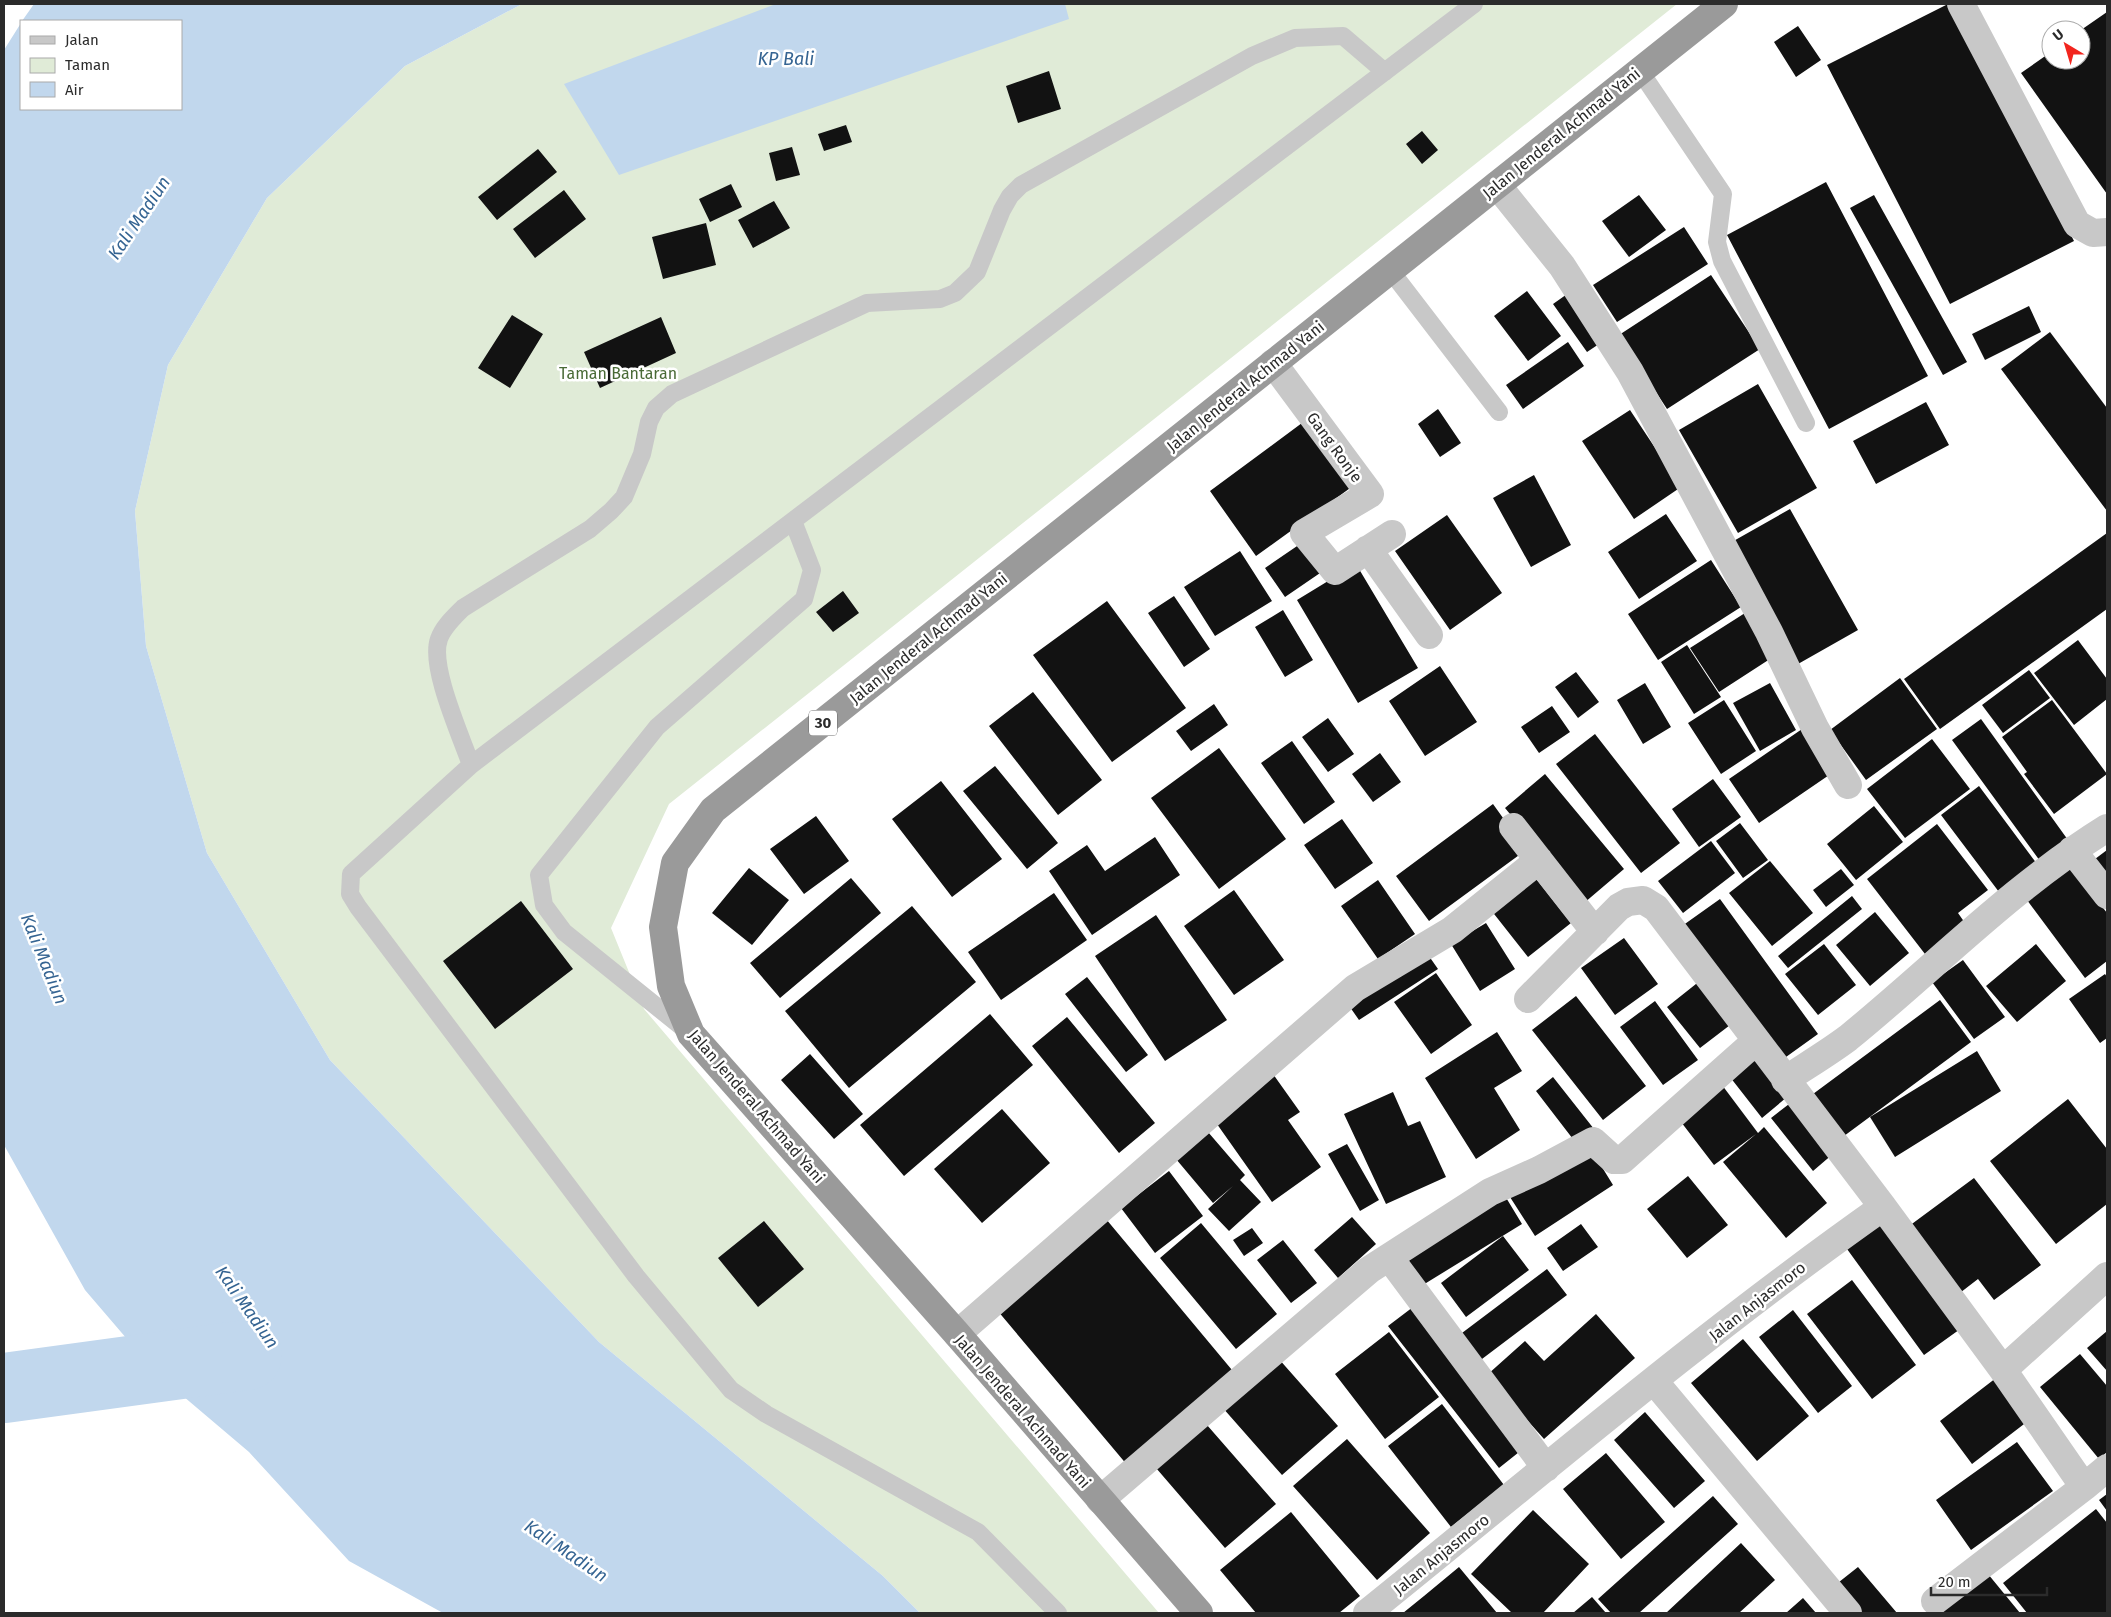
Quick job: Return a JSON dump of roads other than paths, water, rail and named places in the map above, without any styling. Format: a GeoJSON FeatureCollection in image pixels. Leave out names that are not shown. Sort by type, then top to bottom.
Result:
{"type":"FeatureCollection","features":[{"type":"Feature","properties":{"kind":"highway","name":"Jalan Jenderal Achmad Yani"},"geometry":{"type":"LineString","coordinates":[[1199,1613],[957,1334],[691,1034],[671,986],[663,927],[675,863],[713,810],[1724,4]]}},
{"type":"Feature","properties":{"kind":"street"},"geometry":{"type":"LineString","coordinates":[[1961,4],[2077,224],[2094,233],[2107,232]]}},
{"type":"Feature","properties":{"kind":"street"},"geometry":{"type":"LineString","coordinates":[[1497,185],[1562,266],[1630,372],[1664,440],[1769,632],[1815,728],[1848,785]]}},
{"type":"Feature","properties":{"kind":"street","name":"Gang Ronje"},"geometry":{"type":"LineString","coordinates":[[1274,363],[1370,494],[1304,533],[1335,571],[1392,534]]}},
{"type":"Feature","properties":{"kind":"street"},"geometry":{"type":"LineString","coordinates":[[1368,549],[1429,635]]}},
{"type":"Feature","properties":{"kind":"street"},"geometry":{"type":"LineString","coordinates":[[1513,827],[1595,932]]}},
{"type":"Feature","properties":{"kind":"street"},"geometry":{"type":"LineString","coordinates":[[1785,1080],[1846,1039],[2016,893],[2072,850],[2107,828]]}},
{"type":"Feature","properties":{"kind":"street"},"geometry":{"type":"LineString","coordinates":[[2072,850],[2107,895]]}},
{"type":"Feature","properties":{"kind":"street"},"geometry":{"type":"LineString","coordinates":[[957,1334],[1355,988],[1452,930],[1539,860]]}},
{"type":"Feature","properties":{"kind":"street"},"geometry":{"type":"LineString","coordinates":[[1528,999],[1619,907],[1628,902],[1643,900],[1656,908],[1882,1207],[2002,1370],[2084,1487]]}},
{"type":"Feature","properties":{"kind":"street"},"geometry":{"type":"LineString","coordinates":[[1100,1500],[1369,1270],[1389,1256],[1490,1192],[1539,1170],[1586,1143],[1593,1141],[1614,1160],[1622,1160],[1756,1041]]}},
{"type":"Feature","properties":{"kind":"street","name":"Jalan Anjasmoro"},"geometry":{"type":"LineString","coordinates":[[1367,1613],[1654,1381],[1840,1237],[1882,1207]]}},
{"type":"Feature","properties":{"kind":"street"},"geometry":{"type":"LineString","coordinates":[[1389,1256],[1546,1468]]}},
{"type":"Feature","properties":{"kind":"street"},"geometry":{"type":"LineString","coordinates":[[2002,1370],[2107,1276]]}},
{"type":"Feature","properties":{"kind":"street"},"geometry":{"type":"LineString","coordinates":[[1654,1381],[1848,1613]]}},
{"type":"Feature","properties":{"kind":"street"},"geometry":{"type":"LineString","coordinates":[[1934,1600],[2107,1468]]}},
{"type":"Feature","properties":{"kind":"lane"},"geometry":{"type":"LineString","coordinates":[[1058,1613],[978,1532],[766,1414],[732,1390],[636,1276],[358,907],[350,894],[351,874],[471,765],[1474,4]]}},
{"type":"Feature","properties":{"kind":"lane"},"geometry":{"type":"LineString","coordinates":[[471,765],[438,670],[436,652],[439,638],[448,624],[463,608],[590,529],[611,512],[624,497],[642,454],[649,422],[656,408],[672,394],[867,303],[940,299],[955,293],[977,272],[1002,210],[1010,196],[1021,185],[1252,56],[1295,38],[1343,36],[1385,72]]}},
{"type":"Feature","properties":{"kind":"lane"},"geometry":{"type":"LineString","coordinates":[[1640,71],[1722,194],[1717,242],[1722,262],[1806,423]]}},
{"type":"Feature","properties":{"kind":"lane"},"geometry":{"type":"LineString","coordinates":[[1390,270],[1499,412]]}},
{"type":"Feature","properties":{"kind":"lane"},"geometry":{"type":"LineString","coordinates":[[691,1034],[564,932],[544,905],[539,875],[657,727],[804,599],[812,570],[793,521]]}},
{"type":"Feature","properties":{"kind":"water","name":"Kali Madiun"},"geometry":{"type":"Polygon","coordinates":[[[34,4],[522,4],[405,66],[267,198],[168,365],[135,511],[146,646],[207,853],[330,1060],[599,1342],[883,1576],[920,1613],[443,1613],[349,1561],[249,1452],[157,1374],[85,1290],[4,1145],[4,50],[20,25],[20,110],[182,110],[182,20],[23,20],[34,4]]]}},
{"type":"Feature","properties":{"kind":"water","name":"KP Bali"},"geometry":{"type":"Polygon","coordinates":[[[776,4],[1065,4],[1069,19],[619,175],[564,84],[776,4]]]}},
{"type":"Feature","properties":{"kind":"waterway"},"geometry":{"type":"LineString","coordinates":[[4,1388],[247,1355]]}},
{"type":"Feature","properties":{"kind":"park label","name":"Taman Bantaran"},"geometry":{"type":"Point","coordinates":[618,373]}}]}
